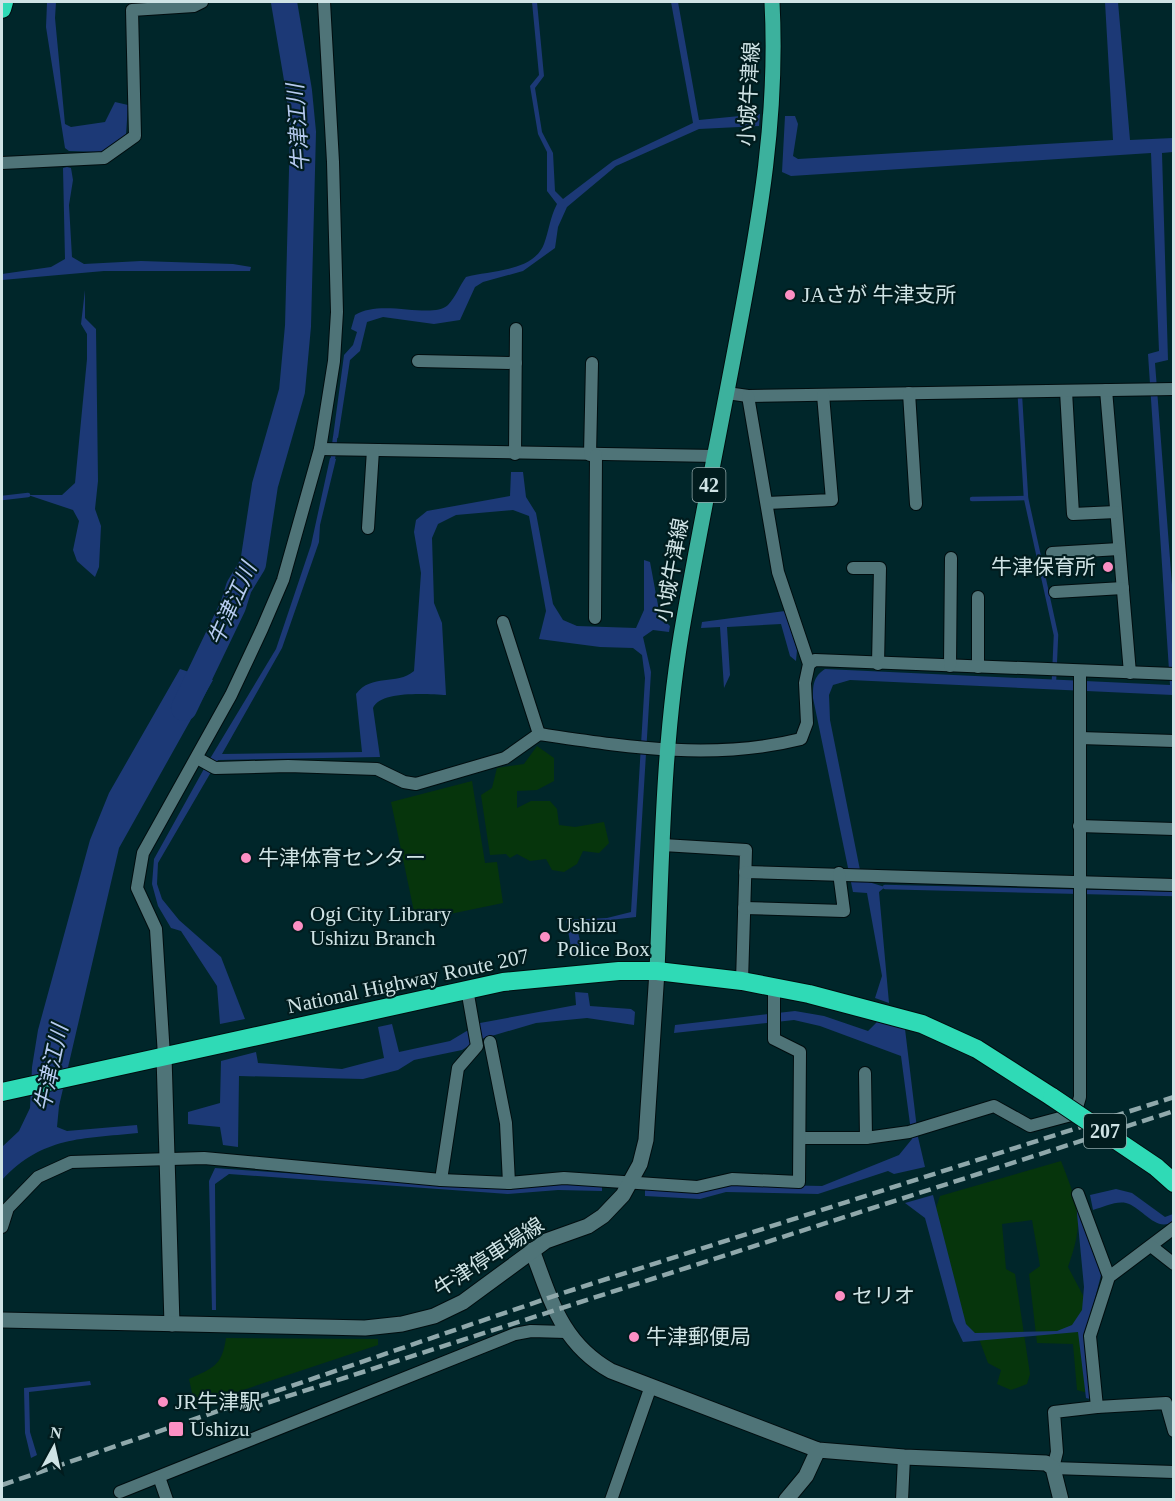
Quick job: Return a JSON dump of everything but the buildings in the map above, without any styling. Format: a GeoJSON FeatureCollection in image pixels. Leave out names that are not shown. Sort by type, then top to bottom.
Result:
{"type":"FeatureCollection","features":[{"type":"Feature","properties":{"kind":"highway"},"geometry":{"type":"LineString","coordinates":[[2,9],[4,2]]}},
{"type":"Feature","properties":{"kind":"highway","name":"National Highway Route 207"},"geometry":{"type":"LineString","coordinates":[[4,1091],[467,989],[560,974],[657,971],[774,987],[857,1005],[922,1024],[977,1049],[1156,1167],[1173,1183]]}},
{"type":"Feature","properties":{"kind":"main road","name":"小城牛津線"},"geometry":{"type":"LineString","coordinates":[[657,971],[667,750],[684,620],[763,198],[773,97],[772,2]]}},
{"type":"Feature","properties":{"kind":"street"},"geometry":{"type":"LineString","coordinates":[[2,163],[104,158],[135,136],[132,10],[194,6],[202,2]]}},
{"type":"Feature","properties":{"kind":"street"},"geometry":{"type":"LineString","coordinates":[[172,1324],[164,1056],[156,929],[140,900],[137,888],[139,869],[143,853],[200,760],[231,695],[283,580],[331,449],[337,312],[333,162],[324,2]]}},
{"type":"Feature","properties":{"kind":"street"},"geometry":{"type":"LineString","coordinates":[[514,454],[516,329]]}},
{"type":"Feature","properties":{"kind":"street"},"geometry":{"type":"LineString","coordinates":[[418,361],[516,363]]}},
{"type":"Feature","properties":{"kind":"street"},"geometry":{"type":"LineString","coordinates":[[592,363],[595,618]]}},
{"type":"Feature","properties":{"kind":"street"},"geometry":{"type":"LineString","coordinates":[[727,393],[748,396],[1168,389]]}},
{"type":"Feature","properties":{"kind":"street"},"geometry":{"type":"LineString","coordinates":[[1106,390],[1130,673]]}},
{"type":"Feature","properties":{"kind":"street"},"geometry":{"type":"LineString","coordinates":[[1066,391],[1072,514],[1116,512]]}},
{"type":"Feature","properties":{"kind":"street"},"geometry":{"type":"LineString","coordinates":[[909,393],[916,504]]}},
{"type":"Feature","properties":{"kind":"street"},"geometry":{"type":"LineString","coordinates":[[767,503],[832,500],[823,394]]}},
{"type":"Feature","properties":{"kind":"street"},"geometry":{"type":"LineString","coordinates":[[200,760],[215,768],[345,766],[377,769],[404,782],[416,784],[505,758],[539,734],[651,750],[720,752],[763,748],[801,739],[807,723],[805,683],[809,664],[778,572],[748,396]]}},
{"type":"Feature","properties":{"kind":"street"},"geometry":{"type":"LineString","coordinates":[[331,449],[715,456]]}},
{"type":"Feature","properties":{"kind":"street"},"geometry":{"type":"LineString","coordinates":[[368,528],[373,450]]}},
{"type":"Feature","properties":{"kind":"street"},"geometry":{"type":"LineString","coordinates":[[1052,553],[1119,549]]}},
{"type":"Feature","properties":{"kind":"street"},"geometry":{"type":"LineString","coordinates":[[950,666],[951,558]]}},
{"type":"Feature","properties":{"kind":"street"},"geometry":{"type":"LineString","coordinates":[[854,568],[880,568],[878,664]]}},
{"type":"Feature","properties":{"kind":"street"},"geometry":{"type":"LineString","coordinates":[[1055,592],[1123,588]]}},
{"type":"Feature","properties":{"kind":"street"},"geometry":{"type":"LineString","coordinates":[[978,597],[978,667]]}},
{"type":"Feature","properties":{"kind":"street"},"geometry":{"type":"LineString","coordinates":[[503,622],[539,734]]}},
{"type":"Feature","properties":{"kind":"street"},"geometry":{"type":"LineString","coordinates":[[809,664],[815,660],[1170,674]]}},
{"type":"Feature","properties":{"kind":"street"},"geometry":{"type":"LineString","coordinates":[[801,1138],[866,1138],[914,1131],[994,1106],[1030,1126],[1075,1114],[1080,1097],[1080,671]]}},
{"type":"Feature","properties":{"kind":"street"},"geometry":{"type":"LineString","coordinates":[[1080,738],[1173,741]]}},
{"type":"Feature","properties":{"kind":"street"},"geometry":{"type":"LineString","coordinates":[[1079,826],[1173,829]]}},
{"type":"Feature","properties":{"kind":"street"},"geometry":{"type":"LineString","coordinates":[[663,845],[746,850],[742,981]]}},
{"type":"Feature","properties":{"kind":"street"},"geometry":{"type":"LineString","coordinates":[[745,872],[1173,885]]}},
{"type":"Feature","properties":{"kind":"street"},"geometry":{"type":"LineString","coordinates":[[744,908],[844,911],[842,874]]}},
{"type":"Feature","properties":{"kind":"street","name":"牛津停車場線"},"geometry":{"type":"LineString","coordinates":[[2,1320],[365,1328],[402,1324],[434,1316],[463,1302],[546,1241],[588,1226],[603,1216],[632,1183],[646,1140],[657,971]]}},
{"type":"Feature","properties":{"kind":"street"},"geometry":{"type":"LineString","coordinates":[[2,1227],[8,1208],[38,1177],[71,1162],[168,1157],[441,1180],[509,1182],[564,1178],[697,1187],[732,1179],[799,1182],[800,1052],[774,1039],[774,987]]}},
{"type":"Feature","properties":{"kind":"street"},"geometry":{"type":"LineString","coordinates":[[441,1180],[458,1068],[477,1046],[467,989]]}},
{"type":"Feature","properties":{"kind":"street"},"geometry":{"type":"LineString","coordinates":[[490,1042],[506,1123],[509,1182]]}},
{"type":"Feature","properties":{"kind":"street"},"geometry":{"type":"LineString","coordinates":[[865,1073],[866,1138]]}},
{"type":"Feature","properties":{"kind":"street"},"geometry":{"type":"LineString","coordinates":[[1078,1194],[1109,1277]]}},
{"type":"Feature","properties":{"kind":"street"},"geometry":{"type":"LineString","coordinates":[[1097,1407],[1090,1336],[1109,1277],[1173,1228]]}},
{"type":"Feature","properties":{"kind":"street"},"geometry":{"type":"LineString","coordinates":[[1151,1246],[1173,1263]]}},
{"type":"Feature","properties":{"kind":"street"},"geometry":{"type":"LineString","coordinates":[[532,1250],[566,1332],[576,1345],[598,1363],[651,1386],[818,1450],[904,1457],[1038,1461],[1053,1467],[1173,1472]]}},
{"type":"Feature","properties":{"kind":"street"},"geometry":{"type":"LineString","coordinates":[[120,1492],[235,1444],[515,1334],[531,1331],[566,1332]]}},
{"type":"Feature","properties":{"kind":"street"},"geometry":{"type":"LineString","coordinates":[[611,1500],[651,1386]]}},
{"type":"Feature","properties":{"kind":"street"},"geometry":{"type":"LineString","coordinates":[[1061,1500],[1053,1467],[1057,1452],[1054,1412],[1166,1403],[1173,1431]]}},
{"type":"Feature","properties":{"kind":"street"},"geometry":{"type":"LineString","coordinates":[[786,1500],[806,1476],[818,1450]]}},
{"type":"Feature","properties":{"kind":"street"},"geometry":{"type":"LineString","coordinates":[[902,1500],[904,1457]]}},
{"type":"Feature","properties":{"kind":"street"},"geometry":{"type":"LineString","coordinates":[[159,1477],[167,1500]]}},
{"type":"Feature","properties":{"kind":"green space"},"geometry":{"type":"Polygon","coordinates":[[[537,746],[554,758],[554,781],[537,790],[517,791],[517,808],[531,801],[550,801],[557,809],[559,825],[575,827],[604,822],[609,843],[599,853],[583,851],[577,864],[564,872],[552,870],[546,859],[530,861],[517,854],[510,858],[506,854],[490,855],[481,795],[492,788],[497,768],[524,764],[537,746]]]}},
{"type":"Feature","properties":{"kind":"green space"},"geometry":{"type":"Polygon","coordinates":[[[472,781],[485,863],[497,862],[503,903],[416,921],[391,802],[472,781]]]}},
{"type":"Feature","properties":{"kind":"green space"},"geometry":{"type":"Polygon","coordinates":[[[1061,1161],[1078,1213],[1077,1236],[1068,1267],[1087,1303],[1088,1393],[1077,1390],[1073,1344],[1037,1343],[1029,1274],[1040,1266],[1032,1220],[1002,1224],[1006,1269],[1015,1274],[1030,1374],[1027,1384],[1011,1390],[997,1384],[1001,1370],[988,1363],[978,1336],[961,1326],[935,1211],[940,1196],[1061,1161]]]}},
{"type":"Feature","properties":{"kind":"green space"},"geometry":{"type":"Polygon","coordinates":[[[226,1338],[378,1339],[378,1345],[195,1406],[189,1379],[215,1365],[222,1355],[226,1338]]]}},
{"type":"Feature","properties":{"kind":"water"},"geometry":{"type":"Polygon","coordinates":[[[38,2],[56,2],[55,18],[65,124],[71,127],[105,122],[115,102],[128,105],[126,135],[101,152],[69,151],[65,148],[46,27],[47,3],[38,2]]]}},
{"type":"Feature","properties":{"kind":"water"},"geometry":{"type":"Polygon","coordinates":[[[532,2],[537,2],[544,76],[535,88],[542,132],[553,153],[555,191],[563,199],[613,161],[693,123],[671,2],[678,2],[699,120],[760,114],[759,126],[699,129],[616,166],[567,207],[558,227],[555,248],[523,271],[483,282],[475,287],[460,320],[434,324],[383,317],[367,322],[360,351],[350,360],[338,438],[333,437],[344,355],[353,345],[357,332],[351,329],[355,315],[379,308],[440,309],[451,302],[466,277],[521,265],[539,253],[544,244],[557,204],[547,191],[547,152],[538,134],[530,86],[539,75],[532,2]]]}},
{"type":"Feature","properties":{"kind":"water"},"geometry":{"type":"Polygon","coordinates":[[[1105,2],[1118,2],[1130,140],[1173,138],[1173,152],[1162,153],[1168,360],[1155,363],[1173,598],[1173,695],[850,680],[833,685],[829,695],[830,720],[862,880],[885,887],[879,892],[889,1003],[875,998],[882,976],[867,893],[853,892],[813,698],[818,675],[825,669],[1170,685],[1148,354],[1159,351],[1151,153],[791,176],[782,172],[785,116],[795,116],[798,124],[793,156],[798,159],[1113,140],[1105,2]]]}},
{"type":"Feature","properties":{"kind":"water"},"geometry":{"type":"Polygon","coordinates":[[[63,168],[71,168],[73,180],[69,205],[72,257],[84,264],[141,261],[233,264],[251,267],[250,271],[104,271],[2,280],[2,274],[51,267],[65,259],[63,168]]]}},
{"type":"Feature","properties":{"kind":"water"},"geometry":{"type":"Polygon","coordinates":[[[85,290],[85,318],[96,329],[98,481],[95,509],[101,526],[99,567],[95,577],[77,561],[73,550],[79,521],[73,510],[28,495],[62,495],[75,483],[87,359],[87,334],[81,324],[85,290]]]}},
{"type":"Feature","properties":{"kind":"water"},"geometry":{"type":"Polygon","coordinates":[[[330,458],[336,459],[320,525],[319,542],[282,648],[222,754],[362,752],[356,694],[369,684],[400,678],[414,671],[421,573],[414,532],[416,520],[427,511],[510,496],[511,472],[523,472],[526,497],[536,513],[553,604],[563,620],[577,626],[636,628],[644,610],[644,560],[650,562],[660,616],[670,626],[669,632],[653,630],[643,637],[651,672],[636,917],[576,924],[584,957],[573,958],[566,920],[607,918],[631,912],[645,678],[642,655],[633,648],[600,647],[539,639],[546,611],[529,516],[513,510],[456,515],[438,524],[432,538],[434,603],[442,623],[446,695],[406,694],[377,702],[373,708],[380,757],[218,760],[158,863],[157,884],[162,899],[179,920],[221,957],[245,1019],[220,1024],[217,986],[181,931],[171,928],[158,906],[152,884],[154,859],[205,767],[276,649],[311,545],[330,458]]]}},
{"type":"Feature","properties":{"kind":"water"},"geometry":{"type":"Polygon","coordinates":[[[785,611],[797,650],[796,661],[790,656],[781,624],[727,627],[730,675],[724,688],[720,627],[701,628],[702,622],[785,611]]]}},
{"type":"Feature","properties":{"kind":"water"},"geometry":{"type":"Polygon","coordinates":[[[180,669],[213,680],[119,848],[59,1106],[57,1127],[67,1131],[137,1125],[138,1133],[81,1139],[48,1147],[17,1166],[2,1180],[2,1147],[19,1131],[30,1108],[32,1067],[38,1030],[90,840],[109,793],[180,669]]]}},
{"type":"Feature","properties":{"kind":"water"},"geometry":{"type":"Polygon","coordinates":[[[575,992],[588,993],[590,1006],[631,1009],[635,1012],[634,1025],[587,1018],[536,1023],[478,1040],[462,1050],[414,1060],[398,1070],[363,1079],[239,1076],[238,1147],[223,1145],[220,1127],[188,1124],[188,1112],[220,1103],[221,1061],[256,1052],[258,1063],[342,1069],[384,1058],[378,1027],[392,1024],[399,1052],[450,1041],[480,1023],[576,1005],[575,992]]]}},
{"type":"Feature","properties":{"kind":"water"},"geometry":{"type":"Polygon","coordinates":[[[795,1011],[824,1016],[868,1031],[877,1022],[905,1029],[918,1137],[925,1167],[894,1174],[888,1171],[818,1194],[726,1192],[700,1199],[645,1196],[645,1189],[732,1184],[822,1186],[899,1155],[912,1139],[901,1056],[820,1026],[794,1020],[674,1033],[675,1025],[795,1011]]]}},
{"type":"Feature","properties":{"kind":"water"},"geometry":{"type":"Polygon","coordinates":[[[215,1168],[506,1189],[557,1184],[602,1186],[602,1191],[558,1190],[508,1194],[229,1174],[215,1184],[216,1310],[212,1310],[209,1181],[215,1168]]]}},
{"type":"Feature","properties":{"kind":"water"},"geometry":{"type":"Polygon","coordinates":[[[1116,1189],[1132,1193],[1165,1217],[1173,1214],[1173,1221],[1167,1224],[1155,1222],[1126,1203],[1093,1210],[1090,1195],[1116,1189]]]}},
{"type":"Feature","properties":{"kind":"water"},"geometry":{"type":"Polygon","coordinates":[[[933,1195],[966,1324],[975,1333],[1057,1331],[1072,1325],[1082,1310],[1084,1287],[1076,1203],[1079,1200],[1101,1275],[1085,1338],[1090,1399],[1086,1398],[1078,1332],[963,1342],[953,1321],[925,1218],[905,1203],[933,1195]]]}},
{"type":"Feature","properties":{"kind":"water"},"geometry":{"type":"Polygon","coordinates":[[[90,1381],[91,1385],[29,1392],[30,1432],[37,1455],[31,1458],[25,1433],[24,1388],[90,1381]]]}},
{"type":"Feature","properties":{"kind":"waterway","name":"牛津江川"},"geometry":{"type":"LineString","coordinates":[[184,708],[233,606],[239,587],[253,564],[265,485],[292,391],[298,326],[303,132],[299,91],[284,2]]}},
{"type":"Feature","properties":{"kind":"waterway"},"geometry":{"type":"LineString","coordinates":[[1020,398],[1026,498],[1056,635],[1054,680]]}},
{"type":"Feature","properties":{"kind":"waterway"},"geometry":{"type":"LineString","coordinates":[[333,458],[335,438]]}},
{"type":"Feature","properties":{"kind":"waterway"},"geometry":{"type":"LineString","coordinates":[[2,498],[28,495]]}},
{"type":"Feature","properties":{"kind":"waterway"},"geometry":{"type":"LineString","coordinates":[[972,499],[1026,498]]}},
{"type":"Feature","properties":{"kind":"waterway"},"geometry":{"type":"LineString","coordinates":[[885,887],[1174,894]]}},
{"type":"Feature","properties":{"kind":"railway"},"geometry":{"type":"LineString","coordinates":[[2,1485],[563,1293],[1174,1097]]}},
{"type":"Feature","properties":{"kind":"railway"},"geometry":{"type":"LineString","coordinates":[[251,1408],[1174,1111]]}},
{"type":"Feature","properties":{"kind":"place","name":"JAさが 牛津支所"},"geometry":{"type":"Point","coordinates":[790,295]}},
{"type":"Feature","properties":{"kind":"place","name":"牛津保育所"},"geometry":{"type":"Point","coordinates":[1108,567]}},
{"type":"Feature","properties":{"kind":"place","name":"牛津体育センター"},"geometry":{"type":"Point","coordinates":[246,858]}},
{"type":"Feature","properties":{"kind":"place","name":"Ogi City Library Ushizu Branch"},"geometry":{"type":"Point","coordinates":[298,926]}},
{"type":"Feature","properties":{"kind":"place","name":"Ushizu Police Box"},"geometry":{"type":"Point","coordinates":[545,937]}},
{"type":"Feature","properties":{"kind":"place","name":"セリオ"},"geometry":{"type":"Point","coordinates":[840,1296]}},
{"type":"Feature","properties":{"kind":"place","name":"牛津郵便局"},"geometry":{"type":"Point","coordinates":[634,1337]}},
{"type":"Feature","properties":{"kind":"place","name":"JR牛津駅"},"geometry":{"type":"Point","coordinates":[163,1402]}},
{"type":"Feature","properties":{"kind":"place","name":"Ushizu"},"geometry":{"type":"Point","coordinates":[176,1429]}}]}
